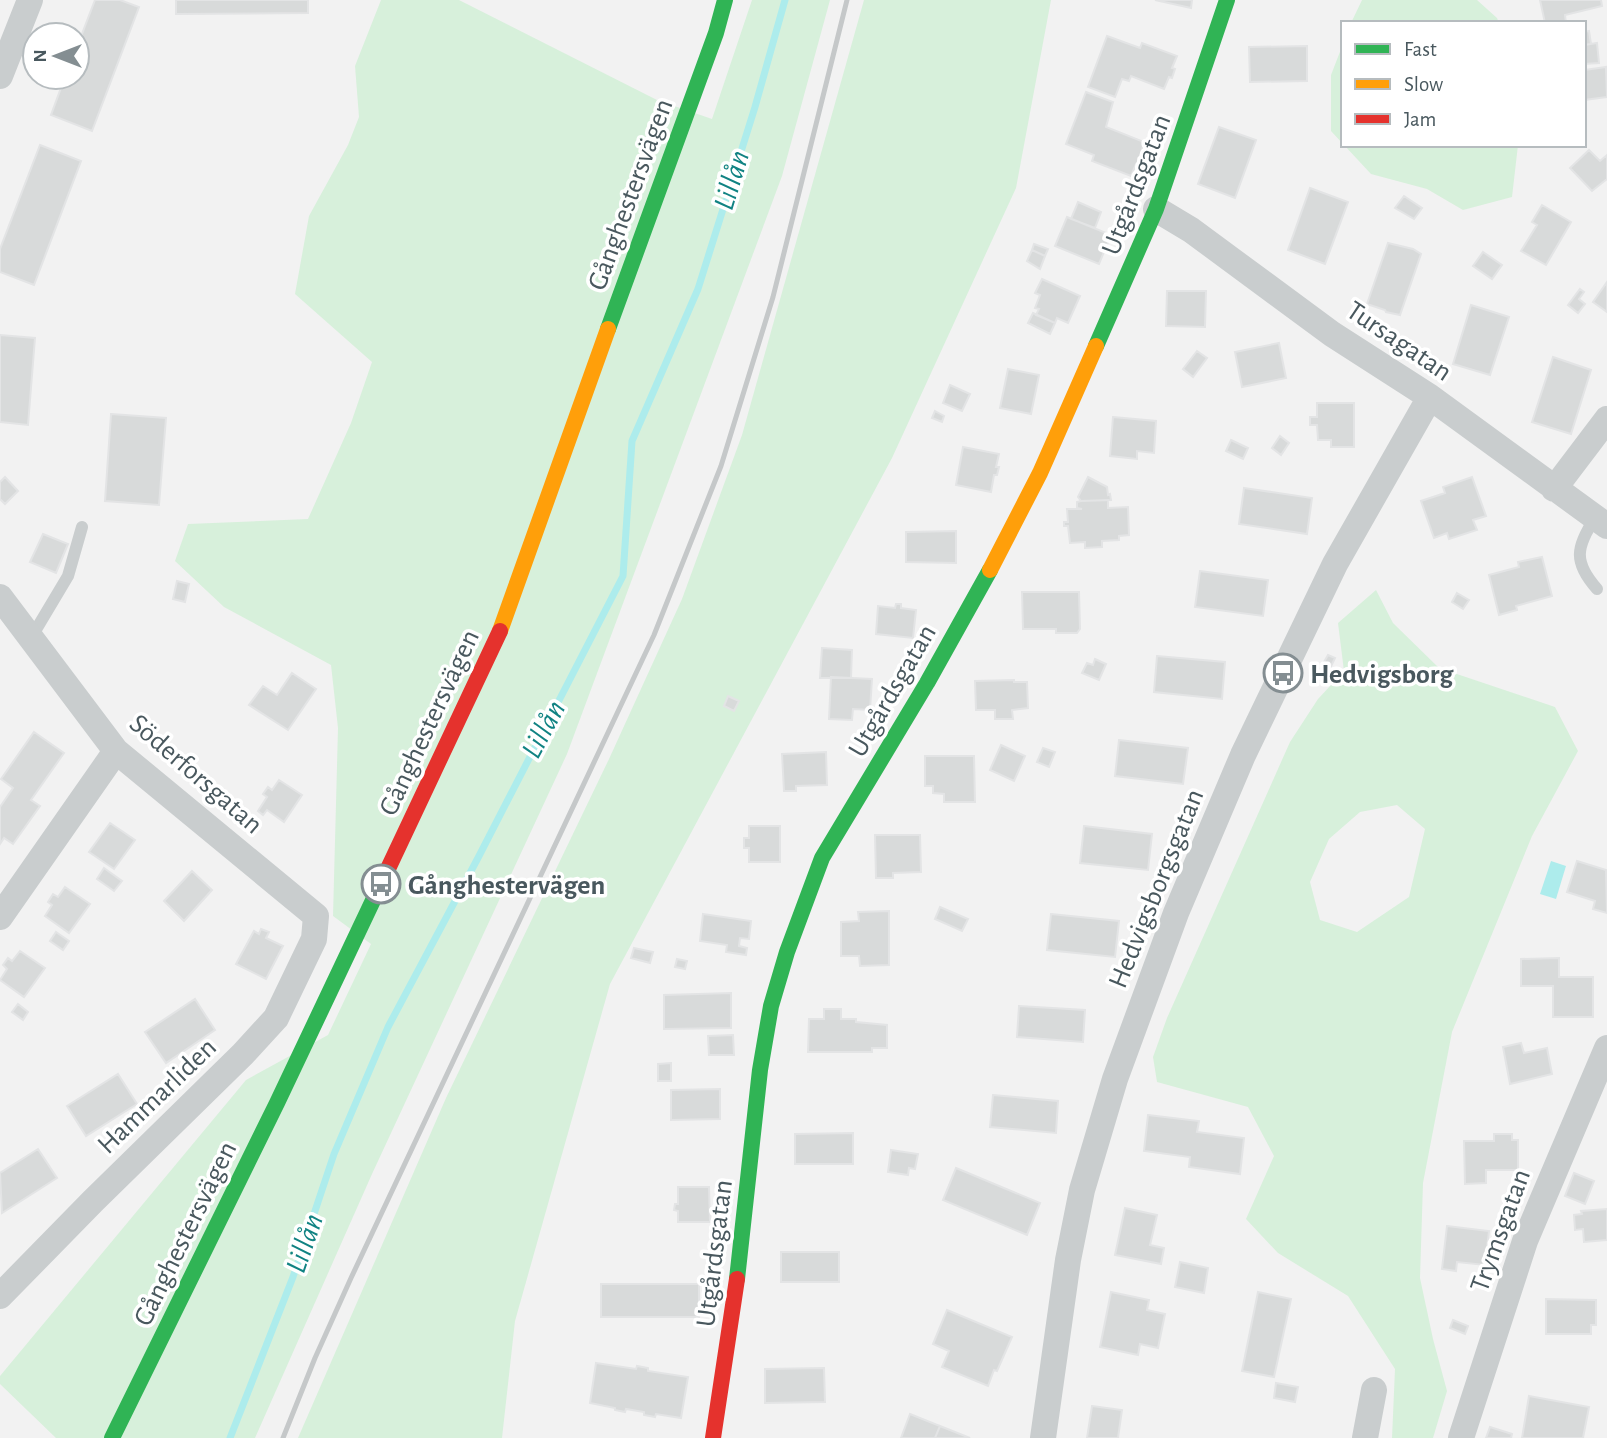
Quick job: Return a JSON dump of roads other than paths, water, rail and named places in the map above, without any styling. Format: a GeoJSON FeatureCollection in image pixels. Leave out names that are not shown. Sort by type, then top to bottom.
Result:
{"type":"FeatureCollection","features":[{"type":"Feature","properties":{"kind":"street"},"geometry":{"type":"LineString","coordinates":[[0,76],[30,0]]}},
{"type":"Feature","properties":{"kind":"street","name":"Gånghestersvägen"},"geometry":{"type":"LineString","coordinates":[[112,1438],[277,1103],[503,625],[716,33],[725,0]]}},
{"type":"Feature","properties":{"kind":"street","name":"Utgårdsgatan"},"geometry":{"type":"LineString","coordinates":[[713,1438],[742,1237],[760,1070],[771,1006],[787,952],[822,858],[927,683],[1040,473],[1156,209],[1227,0]]}},
{"type":"Feature","properties":{"kind":"street","name":"Tursagatan"},"geometry":{"type":"LineString","coordinates":[[1156,209],[1191,230],[1332,334],[1430,397],[1601,522]]}},
{"type":"Feature","properties":{"kind":"street","name":"Hedvigsborgsgatan"},"geometry":{"type":"LineString","coordinates":[[1043,1438],[1068,1260],[1082,1191],[1115,1079],[1172,926],[1243,755],[1335,564],[1430,397]]}},
{"type":"Feature","properties":{"kind":"street"},"geometry":{"type":"LineString","coordinates":[[1554,489],[1607,419]]}},
{"type":"Feature","properties":{"kind":"street","name":"Söderforsgatan"},"geometry":{"type":"LineString","coordinates":[[0,597],[116,751],[316,916]]}},
{"type":"Feature","properties":{"kind":"street"},"geometry":{"type":"LineString","coordinates":[[0,916],[116,751]]}},
{"type":"Feature","properties":{"kind":"street","name":"Hammarliden"},"geometry":{"type":"LineString","coordinates":[[0,1296],[276,1018],[314,939],[316,916]]}},
{"type":"Feature","properties":{"kind":"street","name":"Trymsgatan"},"geometry":{"type":"LineString","coordinates":[[1461,1438],[1525,1241],[1607,1048]]}},
{"type":"Feature","properties":{"kind":"street"},"geometry":{"type":"LineString","coordinates":[[1365,1438],[1374,1390]]}},
{"type":"Feature","properties":{"kind":"lane"},"geometry":{"type":"LineString","coordinates":[[1597,589],[1585,576],[1580,557],[1580,540],[1601,522]]}},
{"type":"Feature","properties":{"kind":"lane"},"geometry":{"type":"LineString","coordinates":[[31,639],[68,576],[82,527]]}},
{"type":"Feature","properties":{"kind":"water"},"geometry":{"type":"Polygon","coordinates":[[[1551,861],[1566,866],[1556,899],[1540,894],[1551,861]]]}},
{"type":"Feature","properties":{"kind":"waterway","name":"Lillån"},"geometry":{"type":"LineString","coordinates":[[230,1438],[293,1277],[334,1154],[388,1027],[623,576],[632,441],[698,289],[755,107],[785,0]]}},
{"type":"Feature","properties":{"kind":"railway"},"geometry":{"type":"LineString","coordinates":[[283,1438],[351,1278],[654,635],[721,466],[773,297],[847,0]]}},
{"type":"Feature","properties":{"kind":"place","name":"Hedvigsborg"},"geometry":{"type":"Point","coordinates":[1283,673]}},
{"type":"Feature","properties":{"kind":"place","name":"Gånghestervägen"},"geometry":{"type":"Point","coordinates":[381,884]}}]}
